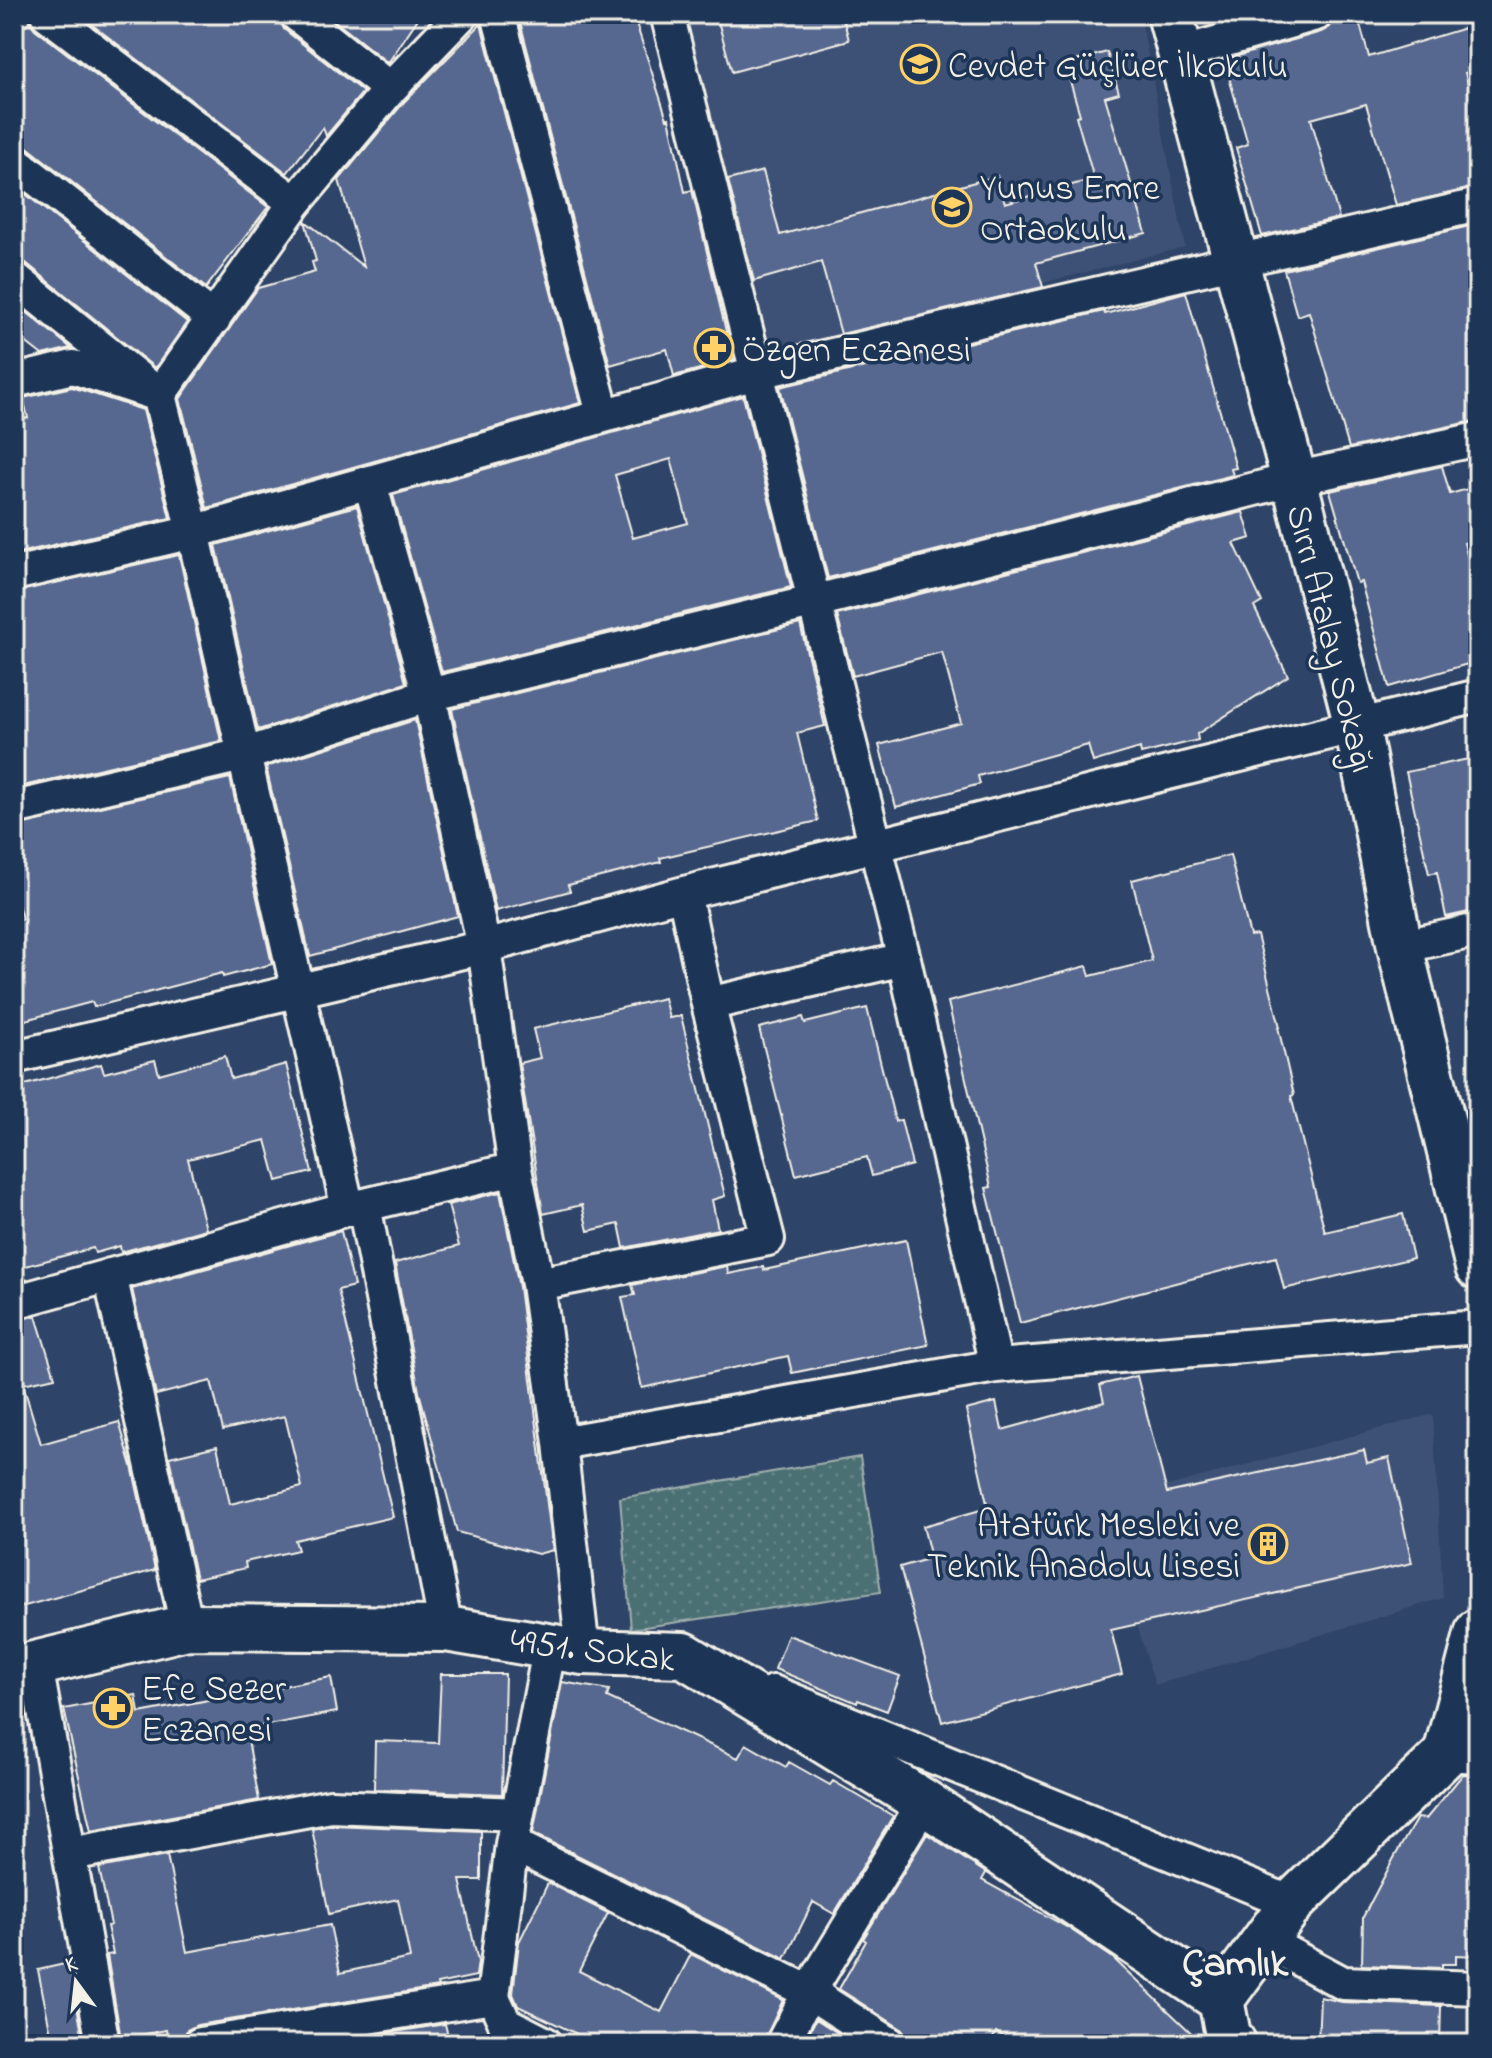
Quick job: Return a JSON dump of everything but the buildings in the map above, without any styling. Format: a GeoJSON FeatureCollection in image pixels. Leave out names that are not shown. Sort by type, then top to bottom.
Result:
{"type":"FeatureCollection","features":[{"type":"Feature","properties":{"kind":"main road","name":"Sırrı Atalay Sokağı"},"geometry":{"type":"LineString","coordinates":[[1176,34],[1357,726],[1400,947],[1470,1195],[1478,1267]]}},
{"type":"Feature","properties":{"kind":"main road","name":"4951. Sokak"},"geometry":{"type":"LineString","coordinates":[[25,1667],[187,1627],[446,1629],[566,1648],[684,1655],[924,1802],[1225,2031]]}},
{"type":"Feature","properties":{"kind":"main road"},"geometry":{"type":"LineString","coordinates":[[1225,2031],[1263,1940],[1292,1903],[1462,1755],[1478,1631]]}},
{"type":"Feature","properties":{"kind":"street"},"geometry":{"type":"LineString","coordinates":[[47,14],[295,203]]}},
{"type":"Feature","properties":{"kind":"street"},"geometry":{"type":"LineString","coordinates":[[296,14],[390,89]]}},
{"type":"Feature","properties":{"kind":"street"},"geometry":{"type":"LineString","coordinates":[[159,395],[295,203],[390,89],[462,14]]}},
{"type":"Feature","properties":{"kind":"street"},"geometry":{"type":"LineString","coordinates":[[498,14],[603,414]]}},
{"type":"Feature","properties":{"kind":"street"},"geometry":{"type":"LineString","coordinates":[[667,14],[904,959],[996,1366]]}},
{"type":"Feature","properties":{"kind":"street"},"geometry":{"type":"LineString","coordinates":[[1176,34],[1316,14]]}},
{"type":"Feature","properties":{"kind":"street"},"geometry":{"type":"LineString","coordinates":[[14,161],[214,319]]}},
{"type":"Feature","properties":{"kind":"street"},"geometry":{"type":"LineString","coordinates":[[14,574],[193,532],[759,372],[1478,205]]}},
{"type":"Feature","properties":{"kind":"street"},"geometry":{"type":"LineString","coordinates":[[14,278],[159,395],[297,989],[356,1207],[446,1629]]}},
{"type":"Feature","properties":{"kind":"street"},"geometry":{"type":"LineString","coordinates":[[14,381],[73,367],[159,395]]}},
{"type":"Feature","properties":{"kind":"street"},"geometry":{"type":"LineString","coordinates":[[14,808],[243,755],[429,695],[816,601],[1294,479],[1478,439]]}},
{"type":"Feature","properties":{"kind":"street"},"geometry":{"type":"LineString","coordinates":[[370,483],[429,695],[484,947],[515,1169],[538,1284],[560,1443],[566,1648],[514,1829],[497,2021]]}},
{"type":"Feature","properties":{"kind":"street"},"geometry":{"type":"LineString","coordinates":[[14,1057],[484,947],[684,893],[1478,696]]}},
{"type":"Feature","properties":{"kind":"street"},"geometry":{"type":"LineString","coordinates":[[538,1284],[768,1239],[708,1004],[684,893]]}},
{"type":"Feature","properties":{"kind":"street"},"geometry":{"type":"LineString","coordinates":[[1400,947],[1478,930]]}},
{"type":"Feature","properties":{"kind":"street"},"geometry":{"type":"LineString","coordinates":[[708,1004],[904,959]]}},
{"type":"Feature","properties":{"kind":"street"},"geometry":{"type":"LineString","coordinates":[[14,1302],[356,1207],[515,1169]]}},
{"type":"Feature","properties":{"kind":"street"},"geometry":{"type":"LineString","coordinates":[[110,1275],[187,1627]]}},
{"type":"Feature","properties":{"kind":"street"},"geometry":{"type":"LineString","coordinates":[[560,1443],[996,1366],[1478,1327]]}},
{"type":"Feature","properties":{"kind":"street"},"geometry":{"type":"LineString","coordinates":[[684,1655],[1292,1903]]}},
{"type":"Feature","properties":{"kind":"street"},"geometry":{"type":"LineString","coordinates":[[25,1667],[70,1854],[103,2044]]}},
{"type":"Feature","properties":{"kind":"street"},"geometry":{"type":"LineString","coordinates":[[782,2044],[809,1992],[924,1802]]}},
{"type":"Feature","properties":{"kind":"street"},"geometry":{"type":"LineString","coordinates":[[70,1854],[331,1806],[514,1829],[809,1992],[890,2044]]}},
{"type":"Feature","properties":{"kind":"street"},"geometry":{"type":"LineString","coordinates":[[1263,1940],[1343,1983],[1478,1988]]}},
{"type":"Feature","properties":{"kind":"street"},"geometry":{"type":"LineString","coordinates":[[200,2044],[497,2021],[546,2044]]}},
{"type":"Feature","properties":{"kind":"shaded area"},"geometry":{"type":"Polygon","coordinates":[[[678,14],[1140,14],[1185,247],[763,354],[678,14]]]}},
{"type":"Feature","properties":{"kind":"shaded area"},"geometry":{"type":"Polygon","coordinates":[[[1433,1414],[1443,1598],[1155,1685],[1101,1504],[1433,1414]]]}},
{"type":"Feature","properties":{"kind":"green space"},"geometry":{"type":"Polygon","coordinates":[[[860,1457],[881,1592],[631,1629],[620,1498],[860,1457]]]}},
{"type":"Feature","properties":{"kind":"place","name":"Cevdet Güçlüer İlkokulu"},"geometry":{"type":"Point","coordinates":[920,64]}},
{"type":"Feature","properties":{"kind":"place","name":"Yunus Emre Ortaokulu"},"geometry":{"type":"Point","coordinates":[952,207]}},
{"type":"Feature","properties":{"kind":"place","name":"Özgen Eczanesi"},"geometry":{"type":"Point","coordinates":[714,348]}},
{"type":"Feature","properties":{"kind":"place","name":"Atatürk Mesleki ve Teknik Anadolu Lisesi"},"geometry":{"type":"Point","coordinates":[1268,1544]}},
{"type":"Feature","properties":{"kind":"place","name":"Efe Sezer Eczanesi"},"geometry":{"type":"Point","coordinates":[113,1708]}},
{"type":"Feature","properties":{"kind":"district","name":"Çamlık"},"geometry":{"type":"Point","coordinates":[1235,1961]}}]}
